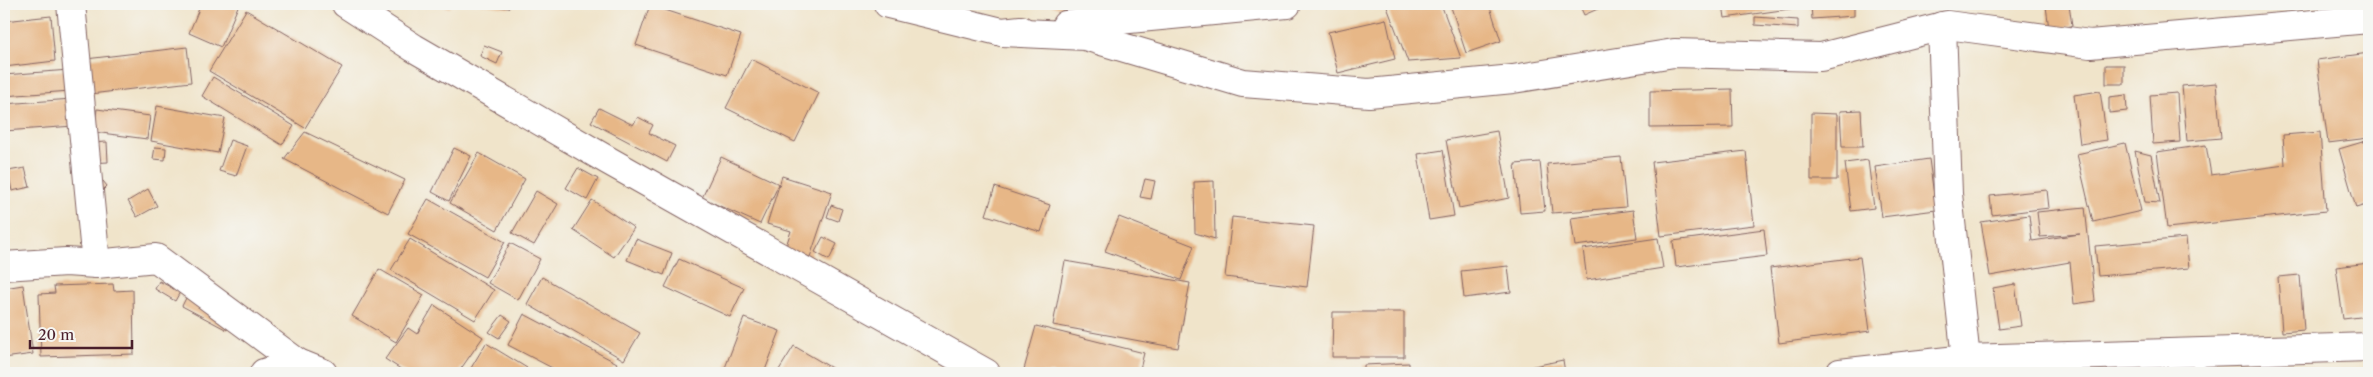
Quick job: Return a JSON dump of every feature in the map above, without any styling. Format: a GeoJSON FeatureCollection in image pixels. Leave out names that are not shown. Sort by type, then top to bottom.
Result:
{"type":"FeatureCollection","features":[{"type":"Feature","properties":{"kind":"street"},"geometry":{"type":"LineString","coordinates":[[71,4],[96,264]]}},
{"type":"Feature","properties":{"kind":"street"},"geometry":{"type":"LineString","coordinates":[[346,4],[414,48],[986,373]]}},
{"type":"Feature","properties":{"kind":"street"},"geometry":{"type":"LineString","coordinates":[[888,4],[1002,32],[1085,36],[1243,83],[1369,93],[1513,80],[1674,53],[1821,57],[1942,26],[2090,44],[2369,18]]}},
{"type":"Feature","properties":{"kind":"street"},"geometry":{"type":"LineString","coordinates":[[1002,32],[1287,4]]}},
{"type":"Feature","properties":{"kind":"street"},"geometry":{"type":"LineString","coordinates":[[1942,26],[1948,194],[1966,359]]}},
{"type":"Feature","properties":{"kind":"street"},"geometry":{"type":"LineString","coordinates":[[4,266],[66,262],[96,264],[156,258],[298,363],[323,373]]}},
{"type":"Feature","properties":{"kind":"street"},"geometry":{"type":"LineString","coordinates":[[1840,373],[1966,359],[2369,347]]}},
{"type":"Feature","properties":{"kind":"street"},"geometry":{"type":"LineString","coordinates":[[264,373],[298,363]]}},
{"type":"Feature","properties":{"kind":"building"},"geometry":{"type":"Polygon","coordinates":[[[201,4],[239,4],[221,47],[189,33],[201,4]]]}},
{"type":"Feature","properties":{"kind":"building"},"geometry":{"type":"Polygon","coordinates":[[[437,4],[451,4],[450,8],[437,4]]]}},
{"type":"Feature","properties":{"kind":"building"},"geometry":{"type":"Polygon","coordinates":[[[480,4],[510,4],[509,8],[480,4]]]}},
{"type":"Feature","properties":{"kind":"building"},"geometry":{"type":"Polygon","coordinates":[[[1049,4],[1066,4],[1063,10],[1049,4]]]}},
{"type":"Feature","properties":{"kind":"building"},"geometry":{"type":"Polygon","coordinates":[[[1396,4],[1441,4],[1461,58],[1408,62],[1387,7],[1396,4]]]}},
{"type":"Feature","properties":{"kind":"building"},"geometry":{"type":"Polygon","coordinates":[[[1450,4],[1489,4],[1501,41],[1466,53],[1450,4]]]}},
{"type":"Feature","properties":{"kind":"building"},"geometry":{"type":"Polygon","coordinates":[[[1579,4],[1609,4],[1584,15],[1579,4]]]}},
{"type":"Feature","properties":{"kind":"building"},"geometry":{"type":"Polygon","coordinates":[[[1723,4],[1795,4],[1796,8],[1725,18],[1723,4]]]}},
{"type":"Feature","properties":{"kind":"building"},"geometry":{"type":"Polygon","coordinates":[[[1811,4],[1854,4],[1854,16],[1812,19],[1811,4]]]}},
{"type":"Feature","properties":{"kind":"building"},"geometry":{"type":"Polygon","coordinates":[[[2069,4],[2072,26],[2049,29],[2046,6],[2069,4]]]}},
{"type":"Feature","properties":{"kind":"building"},"geometry":{"type":"Polygon","coordinates":[[[650,5],[741,35],[727,75],[636,45],[650,5]]]}},
{"type":"Feature","properties":{"kind":"building"},"geometry":{"type":"Polygon","coordinates":[[[246,10],[342,67],[305,128],[209,71],[246,10]]]}},
{"type":"Feature","properties":{"kind":"building"},"geometry":{"type":"Polygon","coordinates":[[[51,16],[55,61],[4,67],[4,21],[51,16]]]}},
{"type":"Feature","properties":{"kind":"building"},"geometry":{"type":"Polygon","coordinates":[[[1755,17],[1798,20],[1798,28],[1755,25],[1755,17]]]}},
{"type":"Feature","properties":{"kind":"building"},"geometry":{"type":"Polygon","coordinates":[[[1386,19],[1395,59],[1338,73],[1328,32],[1386,19]]]}},
{"type":"Feature","properties":{"kind":"building"},"geometry":{"type":"Polygon","coordinates":[[[484,45],[502,52],[497,64],[480,56],[484,45]]]}},
{"type":"Feature","properties":{"kind":"building"},"geometry":{"type":"Polygon","coordinates":[[[187,47],[191,82],[91,94],[86,59],[187,47]]]}},
{"type":"Feature","properties":{"kind":"building"},"geometry":{"type":"Polygon","coordinates":[[[2369,53],[2369,138],[2328,143],[2317,60],[2369,53]]]}},
{"type":"Feature","properties":{"kind":"building"},"geometry":{"type":"Polygon","coordinates":[[[751,59],[819,93],[795,142],[726,108],[751,59]]]}},
{"type":"Feature","properties":{"kind":"building"},"geometry":{"type":"Polygon","coordinates":[[[2106,65],[2124,65],[2124,84],[2106,84],[2106,65]]]}},
{"type":"Feature","properties":{"kind":"building"},"geometry":{"type":"Polygon","coordinates":[[[69,70],[70,91],[4,96],[4,75],[69,70]]]}},
{"type":"Feature","properties":{"kind":"building"},"geometry":{"type":"Polygon","coordinates":[[[213,77],[294,126],[282,145],[202,96],[213,77]]]}},
{"type":"Feature","properties":{"kind":"building"},"geometry":{"type":"Polygon","coordinates":[[[2216,83],[2221,138],[2187,141],[2182,86],[2216,83]]]}},
{"type":"Feature","properties":{"kind":"building"},"geometry":{"type":"Polygon","coordinates":[[[1732,89],[1733,127],[1650,128],[1650,91],[1732,89]]]}},
{"type":"Feature","properties":{"kind":"building"},"geometry":{"type":"Polygon","coordinates":[[[2100,91],[2107,140],[2080,144],[2074,95],[2100,91]]]}},
{"type":"Feature","properties":{"kind":"building"},"geometry":{"type":"Polygon","coordinates":[[[2177,93],[2180,142],[2153,144],[2150,95],[2177,93]]]}},
{"type":"Feature","properties":{"kind":"building"},"geometry":{"type":"Polygon","coordinates":[[[2126,95],[2127,111],[2109,113],[2109,97],[2126,95]]]}},
{"type":"Feature","properties":{"kind":"building"},"geometry":{"type":"Polygon","coordinates":[[[72,99],[74,126],[4,131],[4,104],[72,99]]]}},
{"type":"Feature","properties":{"kind":"building"},"geometry":{"type":"Polygon","coordinates":[[[157,106],[225,118],[218,153],[151,141],[157,106]]]}},
{"type":"Feature","properties":{"kind":"building"},"geometry":{"type":"Polygon","coordinates":[[[599,108],[633,125],[638,117],[653,125],[649,133],[675,146],[667,162],[591,122],[599,108]]]}},
{"type":"Feature","properties":{"kind":"building"},"geometry":{"type":"Polygon","coordinates":[[[97,109],[150,116],[147,139],[94,132],[97,109]]]}},
{"type":"Feature","properties":{"kind":"building"},"geometry":{"type":"Polygon","coordinates":[[[1861,110],[1863,147],[1842,147],[1840,111],[1861,110]]]}},
{"type":"Feature","properties":{"kind":"building"},"geometry":{"type":"Polygon","coordinates":[[[1811,113],[1837,114],[1837,180],[1811,180],[1811,113]]]}},
{"type":"Feature","properties":{"kind":"building"},"geometry":{"type":"Polygon","coordinates":[[[1497,131],[1509,198],[1459,208],[1446,140],[1497,131]]]}},
{"type":"Feature","properties":{"kind":"building"},"geometry":{"type":"Polygon","coordinates":[[[305,132],[405,180],[388,213],[284,159],[305,132]]]}},
{"type":"Feature","properties":{"kind":"building"},"geometry":{"type":"Polygon","coordinates":[[[2320,132],[2326,211],[2167,228],[2157,152],[2206,145],[2211,175],[2285,165],[2283,135],[2320,132]]]}},
{"type":"Feature","properties":{"kind":"building"},"geometry":{"type":"Polygon","coordinates":[[[230,140],[247,146],[236,176],[219,171],[230,140]]]}},
{"type":"Feature","properties":{"kind":"building"},"geometry":{"type":"Polygon","coordinates":[[[2369,140],[2369,204],[2356,208],[2339,149],[2369,140]]]}},
{"type":"Feature","properties":{"kind":"building"},"geometry":{"type":"Polygon","coordinates":[[[107,142],[108,162],[90,163],[89,143],[107,142]]]}},
{"type":"Feature","properties":{"kind":"building"},"geometry":{"type":"Polygon","coordinates":[[[2125,143],[2141,211],[2093,222],[2077,154],[2125,143]]]}},
{"type":"Feature","properties":{"kind":"building"},"geometry":{"type":"Polygon","coordinates":[[[155,147],[166,148],[165,160],[153,159],[155,147]]]}},
{"type":"Feature","properties":{"kind":"building"},"geometry":{"type":"Polygon","coordinates":[[[454,148],[471,156],[449,201],[432,192],[454,148]]]}},
{"type":"Feature","properties":{"kind":"building"},"geometry":{"type":"Polygon","coordinates":[[[1443,150],[1454,216],[1429,220],[1418,154],[1443,150]]]}},
{"type":"Feature","properties":{"kind":"building"},"geometry":{"type":"Polygon","coordinates":[[[1746,151],[1754,225],[1661,236],[1652,162],[1746,151]]]}},
{"type":"Feature","properties":{"kind":"building"},"geometry":{"type":"Polygon","coordinates":[[[2135,151],[2151,155],[2160,203],[2145,202],[2135,151]]]}},
{"type":"Feature","properties":{"kind":"building"},"geometry":{"type":"Polygon","coordinates":[[[479,153],[525,179],[497,230],[450,203],[479,153]]]}},
{"type":"Feature","properties":{"kind":"building"},"geometry":{"type":"Polygon","coordinates":[[[721,157],[779,184],[760,224],[702,198],[721,157]]]}},
{"type":"Feature","properties":{"kind":"building"},"geometry":{"type":"Polygon","coordinates":[[[1621,157],[1626,207],[1552,213],[1547,164],[1621,157]]]}},
{"type":"Feature","properties":{"kind":"building"},"geometry":{"type":"Polygon","coordinates":[[[1929,159],[1936,210],[1882,217],[1875,167],[1929,159]]]}},
{"type":"Feature","properties":{"kind":"building"},"geometry":{"type":"Polygon","coordinates":[[[1868,160],[1874,208],[1851,211],[1845,163],[1868,160]]]}},
{"type":"Feature","properties":{"kind":"building"},"geometry":{"type":"Polygon","coordinates":[[[1540,162],[1545,211],[1520,213],[1515,164],[1540,162]]]}},
{"type":"Feature","properties":{"kind":"building"},"geometry":{"type":"Polygon","coordinates":[[[25,168],[30,187],[12,191],[8,171],[25,168]]]}},
{"type":"Feature","properties":{"kind":"building"},"geometry":{"type":"Polygon","coordinates":[[[578,168],[598,179],[587,200],[566,188],[578,168]]]}},
{"type":"Feature","properties":{"kind":"building"},"geometry":{"type":"Polygon","coordinates":[[[782,176],[832,192],[810,257],[785,249],[791,231],[767,224],[782,176]]]}},
{"type":"Feature","properties":{"kind":"building"},"geometry":{"type":"Polygon","coordinates":[[[1145,179],[1155,181],[1151,199],[1140,197],[1145,179]]]}},
{"type":"Feature","properties":{"kind":"building"},"geometry":{"type":"Polygon","coordinates":[[[103,181],[107,186],[99,194],[94,190],[103,181]]]}},
{"type":"Feature","properties":{"kind":"building"},"geometry":{"type":"Polygon","coordinates":[[[1214,181],[1215,239],[1195,233],[1194,182],[1214,181]]]}},
{"type":"Feature","properties":{"kind":"building"},"geometry":{"type":"Polygon","coordinates":[[[995,187],[1050,205],[1041,232],[986,215],[995,187]]]}},
{"type":"Feature","properties":{"kind":"building"},"geometry":{"type":"Polygon","coordinates":[[[148,189],[157,206],[137,217],[128,201],[148,189]]]}},
{"type":"Feature","properties":{"kind":"building"},"geometry":{"type":"Polygon","coordinates":[[[2047,190],[2049,208],[1992,215],[1990,196],[2047,190]]]}},
{"type":"Feature","properties":{"kind":"building"},"geometry":{"type":"Polygon","coordinates":[[[536,191],[558,204],[534,245],[512,233],[536,191]]]}},
{"type":"Feature","properties":{"kind":"building"},"geometry":{"type":"Polygon","coordinates":[[[428,199],[505,242],[485,277],[408,234],[428,199]]]}},
{"type":"Feature","properties":{"kind":"building"},"geometry":{"type":"Polygon","coordinates":[[[592,200],[634,228],[614,257],[573,230],[592,200]]]}},
{"type":"Feature","properties":{"kind":"building"},"geometry":{"type":"Polygon","coordinates":[[[831,205],[842,209],[838,221],[827,217],[831,205]]]}},
{"type":"Feature","properties":{"kind":"building"},"geometry":{"type":"Polygon","coordinates":[[[2085,207],[2095,301],[2074,304],[2070,262],[1990,276],[1981,222],[2029,215],[2032,241],[2080,234],[2040,237],[2037,212],[2085,207]]]}},
{"type":"Feature","properties":{"kind":"building"},"geometry":{"type":"Polygon","coordinates":[[[1633,210],[1637,238],[1575,246],[1571,218],[1633,210]]]}},
{"type":"Feature","properties":{"kind":"building"},"geometry":{"type":"Polygon","coordinates":[[[1119,217],[1194,246],[1181,280],[1105,251],[1119,217]]]}},
{"type":"Feature","properties":{"kind":"building"},"geometry":{"type":"Polygon","coordinates":[[[1232,217],[1314,226],[1307,287],[1225,277],[1232,217]]]}},
{"type":"Feature","properties":{"kind":"building"},"geometry":{"type":"Polygon","coordinates":[[[1764,229],[1767,256],[1676,267],[1673,241],[1764,229]]]}},
{"type":"Feature","properties":{"kind":"building"},"geometry":{"type":"Polygon","coordinates":[[[823,237],[837,244],[829,260],[815,252],[823,237]]]}},
{"type":"Feature","properties":{"kind":"building"},"geometry":{"type":"Polygon","coordinates":[[[1658,238],[1663,268],[1587,280],[1583,249],[1658,238]]]}},
{"type":"Feature","properties":{"kind":"building"},"geometry":{"type":"Polygon","coordinates":[[[2186,238],[2189,268],[2098,276],[2095,246],[2186,238]]]}},
{"type":"Feature","properties":{"kind":"building"},"geometry":{"type":"Polygon","coordinates":[[[410,239],[494,290],[475,320],[391,270],[410,239]]]}},
{"type":"Feature","properties":{"kind":"building"},"geometry":{"type":"Polygon","coordinates":[[[636,239],[672,253],[664,275],[627,260],[636,239]]]}},
{"type":"Feature","properties":{"kind":"building"},"geometry":{"type":"Polygon","coordinates":[[[510,243],[540,259],[518,300],[488,283],[510,243]]]}},
{"type":"Feature","properties":{"kind":"building"},"geometry":{"type":"Polygon","coordinates":[[[1860,257],[1870,331],[1779,343],[1770,268],[1860,257]]]}},
{"type":"Feature","properties":{"kind":"building"},"geometry":{"type":"Polygon","coordinates":[[[679,259],[744,288],[730,317],[665,287],[679,259]]]}},
{"type":"Feature","properties":{"kind":"building"},"geometry":{"type":"Polygon","coordinates":[[[1065,261],[1190,283],[1178,348],[1053,325],[1065,261]]]}},
{"type":"Feature","properties":{"kind":"building"},"geometry":{"type":"Polygon","coordinates":[[[2369,263],[2369,316],[2343,319],[2336,267],[2369,263]]]}},
{"type":"Feature","properties":{"kind":"building"},"geometry":{"type":"Polygon","coordinates":[[[1508,266],[1511,292],[1464,298],[1461,271],[1508,266]]]}},
{"type":"Feature","properties":{"kind":"building"},"geometry":{"type":"Polygon","coordinates":[[[379,269],[424,295],[396,342],[352,316],[379,269]]]}},
{"type":"Feature","properties":{"kind":"building"},"geometry":{"type":"Polygon","coordinates":[[[2300,275],[2304,330],[2282,332],[2278,277],[2300,275]]]}},
{"type":"Feature","properties":{"kind":"building"},"geometry":{"type":"Polygon","coordinates":[[[542,277],[640,333],[624,360],[527,304],[542,277]]]}},
{"type":"Feature","properties":{"kind":"building"},"geometry":{"type":"Polygon","coordinates":[[[159,281],[180,292],[175,301],[155,289],[159,281]]]}},
{"type":"Feature","properties":{"kind":"building"},"geometry":{"type":"Polygon","coordinates":[[[113,284],[114,291],[133,290],[134,354],[41,357],[39,294],[55,293],[54,286],[113,284]]]}},
{"type":"Feature","properties":{"kind":"building"},"geometry":{"type":"Polygon","coordinates":[[[2015,284],[2021,326],[1999,329],[1993,288],[2015,284]]]}},
{"type":"Feature","properties":{"kind":"building"},"geometry":{"type":"Polygon","coordinates":[[[23,285],[33,354],[4,358],[4,288],[23,285]]]}},
{"type":"Feature","properties":{"kind":"building"},"geometry":{"type":"Polygon","coordinates":[[[187,296],[232,320],[227,330],[182,306],[187,296]]]}},
{"type":"Feature","properties":{"kind":"building"},"geometry":{"type":"Polygon","coordinates":[[[434,305],[483,337],[458,373],[407,373],[385,359],[408,328],[417,334],[434,305]]]}},
{"type":"Feature","properties":{"kind":"building"},"geometry":{"type":"Polygon","coordinates":[[[1333,312],[1404,312],[1404,357],[1332,357],[1333,312]]]}},
{"type":"Feature","properties":{"kind":"building"},"geometry":{"type":"Polygon","coordinates":[[[524,314],[617,363],[611,373],[562,373],[508,345],[524,314]]]}},
{"type":"Feature","properties":{"kind":"building"},"geometry":{"type":"Polygon","coordinates":[[[502,315],[511,321],[499,338],[489,332],[502,315]]]}},
{"type":"Feature","properties":{"kind":"building"},"geometry":{"type":"Polygon","coordinates":[[[744,318],[780,331],[764,373],[723,373],[744,318]]]}},
{"type":"Feature","properties":{"kind":"building"},"geometry":{"type":"Polygon","coordinates":[[[1036,326],[1144,353],[1139,373],[1023,373],[1036,326]]]}},
{"type":"Feature","properties":{"kind":"building"},"geometry":{"type":"Polygon","coordinates":[[[486,343],[527,368],[524,373],[468,373],[486,343]]]}},
{"type":"Feature","properties":{"kind":"building"},"geometry":{"type":"Polygon","coordinates":[[[794,346],[835,370],[834,373],[777,373],[794,346]]]}},
{"type":"Feature","properties":{"kind":"building"},"geometry":{"type":"Polygon","coordinates":[[[1563,360],[1565,373],[1530,373],[1529,367],[1563,360]]]}},
{"type":"Feature","properties":{"kind":"building"},"geometry":{"type":"Polygon","coordinates":[[[1409,363],[1409,373],[1364,373],[1364,365],[1409,363]]]}}]}
